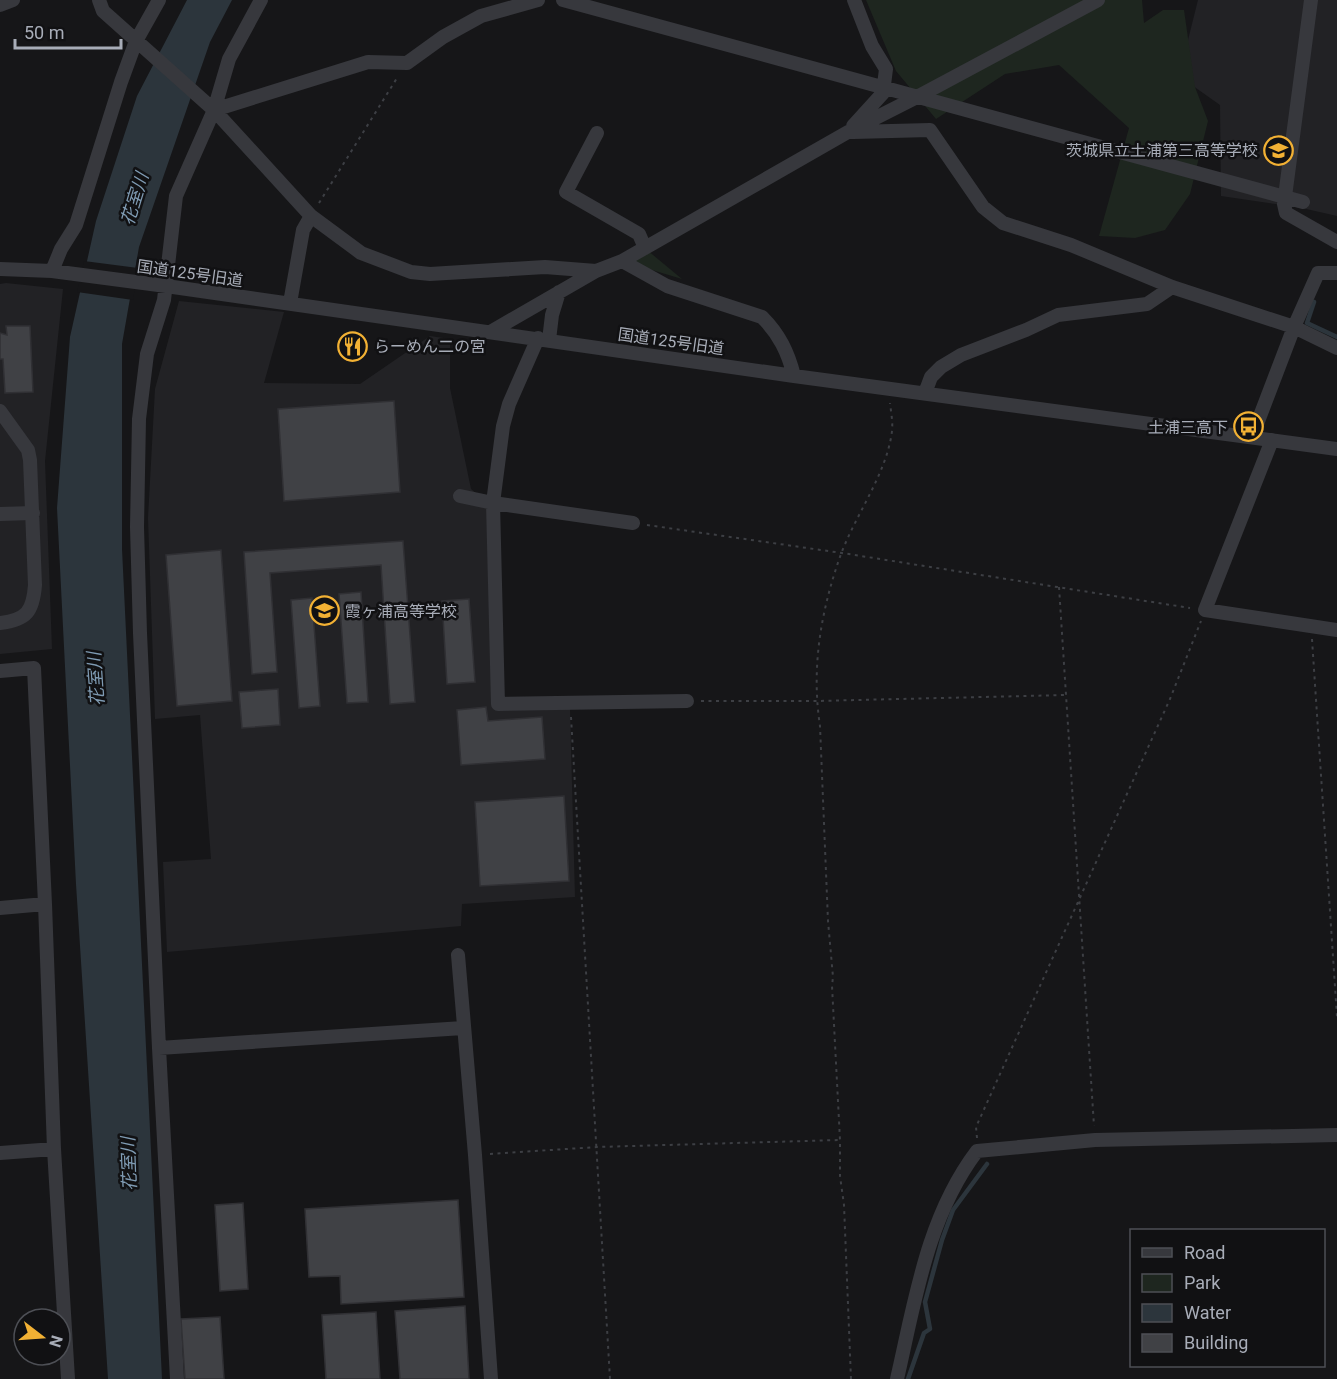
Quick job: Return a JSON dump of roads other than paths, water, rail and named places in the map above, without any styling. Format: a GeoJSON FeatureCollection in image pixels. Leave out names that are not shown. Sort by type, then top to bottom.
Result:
{"type":"FeatureCollection","features":[{"type":"Feature","properties":{"kind":"street"},"geometry":{"type":"LineString","coordinates":[[0,5],[13,0]]}},
{"type":"Feature","properties":{"kind":"street"},"geometry":{"type":"LineString","coordinates":[[99,0],[103,10],[208,105],[311,216],[361,253],[411,272],[430,274],[545,267],[596,271]]}},
{"type":"Feature","properties":{"kind":"street"},"geometry":{"type":"LineString","coordinates":[[52,271],[61,249],[76,225],[136,41],[159,0]]}},
{"type":"Feature","properties":{"kind":"street"},"geometry":{"type":"LineString","coordinates":[[177,1379],[140,633],[137,484],[139,419],[144,370],[151,336],[164,300],[176,196],[208,105],[229,59],[261,0]]}},
{"type":"Feature","properties":{"kind":"street"},"geometry":{"type":"LineString","coordinates":[[208,105],[368,62],[407,63],[443,37],[481,16],[538,0]]}},
{"type":"Feature","properties":{"kind":"street"},"geometry":{"type":"LineString","coordinates":[[563,0],[1284,200],[1303,202]]}},
{"type":"Feature","properties":{"kind":"street"},"geometry":{"type":"LineString","coordinates":[[848,132],[883,93],[886,69],[872,46],[854,0]]}},
{"type":"Feature","properties":{"kind":"street"},"geometry":{"type":"LineString","coordinates":[[492,331],[596,271],[622,261],[848,132],[1098,0]]}},
{"type":"Feature","properties":{"kind":"street"},"geometry":{"type":"LineString","coordinates":[[1311,0],[1284,200],[1286,213],[1337,242]]}},
{"type":"Feature","properties":{"kind":"street"},"geometry":{"type":"LineString","coordinates":[[848,132],[930,130],[983,207],[1003,224],[1071,245],[1172,287],[1294,327],[1337,348]]}},
{"type":"Feature","properties":{"kind":"street"},"geometry":{"type":"LineString","coordinates":[[597,133],[566,192],[639,234],[645,248]]}},
{"type":"Feature","properties":{"kind":"street"},"geometry":{"type":"LineString","coordinates":[[290,303],[303,230],[311,216]]}},
{"type":"Feature","properties":{"kind":"street"},"geometry":{"type":"LineString","coordinates":[[622,261],[667,286],[762,317],[772,327],[787,351],[794,376]]}},
{"type":"Feature","properties":{"kind":"street","name":"国道125号旧道"},"geometry":{"type":"LineString","coordinates":[[0,269],[71,273],[492,331],[794,376],[1337,449]]}},
{"type":"Feature","properties":{"kind":"street"},"geometry":{"type":"LineString","coordinates":[[1252,437],[1294,327],[1318,273],[1337,273]]}},
{"type":"Feature","properties":{"kind":"street"},"geometry":{"type":"LineString","coordinates":[[925,393],[931,377],[941,367],[961,355],[1058,315],[1148,304],[1172,287]]}},
{"type":"Feature","properties":{"kind":"street"},"geometry":{"type":"LineString","coordinates":[[559,292],[543,339],[509,404],[503,426],[493,503],[498,704],[687,702]]}},
{"type":"Feature","properties":{"kind":"street"},"geometry":{"type":"LineString","coordinates":[[0,411],[28,450],[30,460],[34,598],[30,611],[21,618],[0,623]]}},
{"type":"Feature","properties":{"kind":"street"},"geometry":{"type":"LineString","coordinates":[[1272,440],[1205,610],[1337,630]]}},
{"type":"Feature","properties":{"kind":"street"},"geometry":{"type":"LineString","coordinates":[[460,496],[493,503],[633,523]]}},
{"type":"Feature","properties":{"kind":"street"},"geometry":{"type":"LineString","coordinates":[[0,514],[33,513]]}},
{"type":"Feature","properties":{"kind":"street"},"geometry":{"type":"LineString","coordinates":[[0,671],[34,668],[54,1149],[68,1379]]}},
{"type":"Feature","properties":{"kind":"street"},"geometry":{"type":"LineString","coordinates":[[0,908],[45,904]]}},
{"type":"Feature","properties":{"kind":"street"},"geometry":{"type":"LineString","coordinates":[[458,955],[491,1379]]}},
{"type":"Feature","properties":{"kind":"street"},"geometry":{"type":"LineString","coordinates":[[159,1048],[463,1028]]}},
{"type":"Feature","properties":{"kind":"street"},"geometry":{"type":"LineString","coordinates":[[897,1379],[931,1238],[962,1172],[977,1151],[1095,1140],[1337,1135]]}},
{"type":"Feature","properties":{"kind":"street"},"geometry":{"type":"LineString","coordinates":[[0,1153],[54,1149]]}},
{"type":"Feature","properties":{"kind":"water","name":"花室川"},"geometry":{"type":"Polygon","coordinates":[[[187,0],[232,0],[210,42],[139,247],[122,344],[122,549],[162,1379],[108,1379],[76,884],[57,508],[70,337],[96,221],[137,96],[187,0]]]}},
{"type":"Feature","properties":{"kind":"waterway"},"geometry":{"type":"LineString","coordinates":[[1314,302],[1307,323],[1337,337]]}},
{"type":"Feature","properties":{"kind":"waterway"},"geometry":{"type":"LineString","coordinates":[[908,1379],[924,1333],[930,1329],[925,1302],[953,1210],[987,1164]]}},
{"type":"Feature","properties":{"kind":"place","name":"茨城県立土浦第三高等学校"},"geometry":{"type":"Point","coordinates":[1279,150]}},
{"type":"Feature","properties":{"kind":"place","name":"らーめん二の宮"},"geometry":{"type":"Point","coordinates":[353,346]}},
{"type":"Feature","properties":{"kind":"place","name":"土浦三高下"},"geometry":{"type":"Point","coordinates":[1249,427]}},
{"type":"Feature","properties":{"kind":"place","name":"霞ヶ浦高等学校"},"geometry":{"type":"Point","coordinates":[324,611]}}]}
